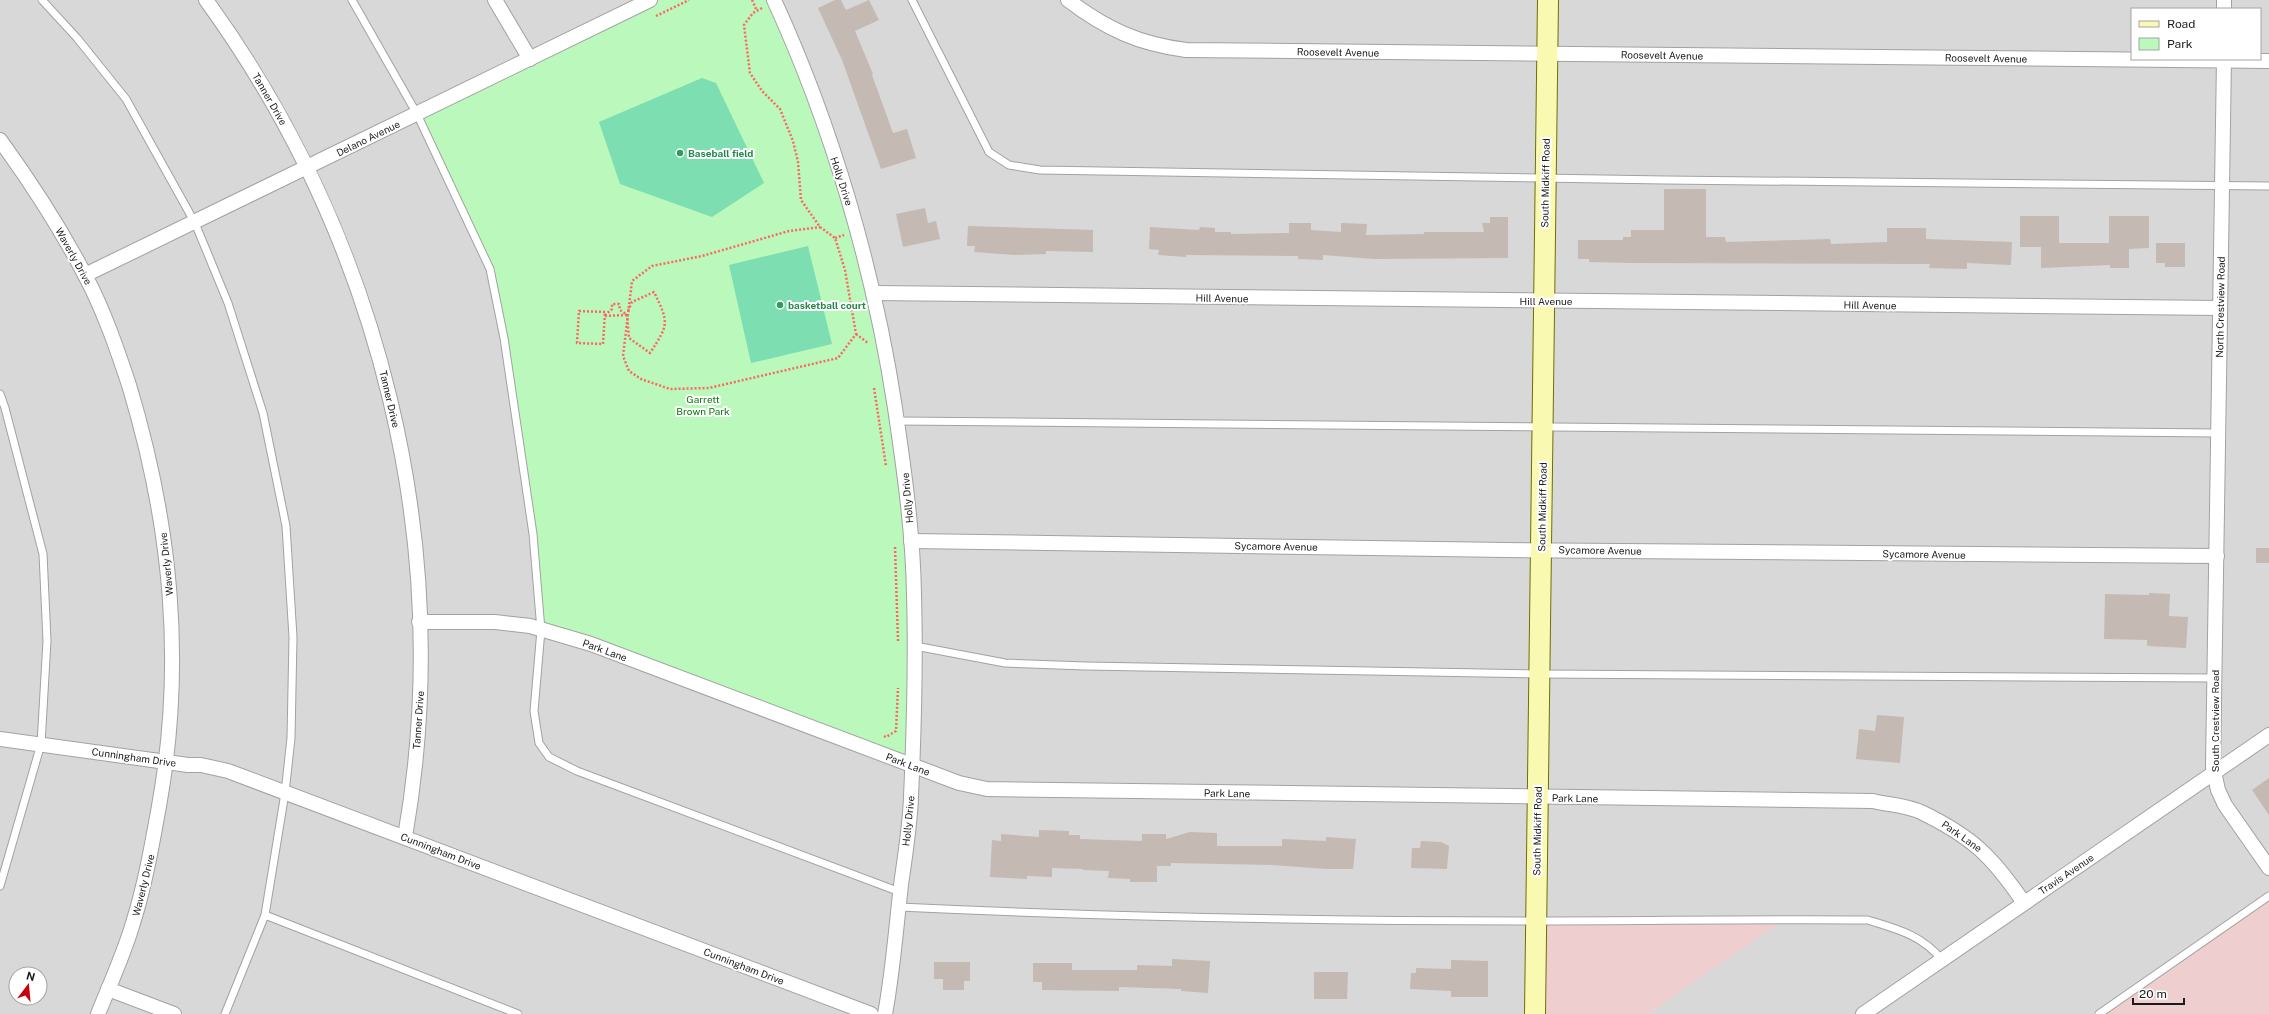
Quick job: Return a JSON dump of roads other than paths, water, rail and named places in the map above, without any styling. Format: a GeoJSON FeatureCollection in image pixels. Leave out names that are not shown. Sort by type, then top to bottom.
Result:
{"type":"FeatureCollection","features":[{"type":"Feature","properties":{"kind":"main road","name":"South Midkiff Road"},"geometry":{"type":"LineString","coordinates":[[1535,1014],[1548,0]]}},
{"type":"Feature","properties":{"kind":"street","name":"Tanner Drive"},"geometry":{"type":"LineString","coordinates":[[206,0],[254,72],[308,168],[355,276],[385,376],[404,463],[417,559],[420,686],[414,771],[405,837]]}},
{"type":"Feature","properties":{"kind":"street"},"geometry":{"type":"LineString","coordinates":[[496,0],[530,59]]}},
{"type":"Feature","properties":{"kind":"street","name":"Delano Avenue"},"geometry":{"type":"LineString","coordinates":[[85,275],[530,59],[634,4],[650,0]]}},
{"type":"Feature","properties":{"kind":"street","name":"Roosevelt Avenue"},"geometry":{"type":"LineString","coordinates":[[1068,0],[1094,20],[1116,31],[1141,41],[1172,48],[1547,54],[2131,59]]}},
{"type":"Feature","properties":{"kind":"street","name":"Holly Drive"},"geometry":{"type":"LineString","coordinates":[[775,1],[802,64],[841,178],[873,293],[892,381],[911,541],[915,646],[914,736],[911,765],[911,798],[885,1014]]}},
{"type":"Feature","properties":{"kind":"street","name":"Roosevelt Avenue"},"geometry":{"type":"LineString","coordinates":[[2224,60],[2269,61]]}},
{"type":"Feature","properties":{"kind":"street","name":"North Crestview Road"},"geometry":{"type":"LineString","coordinates":[[2217,556],[2224,60]]}},
{"type":"Feature","properties":{"kind":"street","name":"Waverly Drive"},"geometry":{"type":"LineString","coordinates":[[0,140],[47,208],[85,275],[114,341],[138,414],[150,459],[164,536],[173,659],[170,736],[151,853],[141,896],[133,925],[98,1014]]}},
{"type":"Feature","properties":{"kind":"street","name":"Hill Avenue"},"geometry":{"type":"LineString","coordinates":[[873,293],[2220,308]]}},
{"type":"Feature","properties":{"kind":"street","name":"Sycamore Avenue"},"geometry":{"type":"LineString","coordinates":[[911,541],[2217,556]]}},
{"type":"Feature","properties":{"kind":"street","name":"South Crestview Road"},"geometry":{"type":"LineString","coordinates":[[2217,556],[2214,774],[2218,790],[2225,805],[2269,868]]}},
{"type":"Feature","properties":{"kind":"street","name":"Park Lane"},"geometry":{"type":"LineString","coordinates":[[419,622],[495,622],[541,630],[591,644],[959,783],[995,790],[1537,798],[1873,801],[1896,805],[1931,816],[1968,839],[1992,858],[2024,903]]}},
{"type":"Feature","properties":{"kind":"street","name":"Travis Avenue"},"geometry":{"type":"LineString","coordinates":[[1863,1014],[2269,735]]}},
{"type":"Feature","properties":{"kind":"street","name":"Cunningham Drive"},"geometry":{"type":"LineString","coordinates":[[0,738],[221,769],[405,837],[871,1014]]}},
{"type":"Feature","properties":{"kind":"street"},"geometry":{"type":"LineString","coordinates":[[108,989],[174,1014]]}},
{"type":"Feature","properties":{"kind":"lane"},"geometry":{"type":"LineString","coordinates":[[42,0],[77,38],[126,100],[194,223],[228,303],[263,413],[286,526],[293,636],[291,738],[285,793],[265,915],[225,1014]]}},
{"type":"Feature","properties":{"kind":"lane"},"geometry":{"type":"LineString","coordinates":[[352,0],[417,114],[490,269],[504,338],[531,516],[541,630],[534,710],[539,743],[549,757],[577,771],[900,892]]}},
{"type":"Feature","properties":{"kind":"lane"},"geometry":{"type":"LineString","coordinates":[[912,0],[989,152],[1009,165],[1040,170],[1545,178],[2269,186]]}},
{"type":"Feature","properties":{"kind":"lane"},"geometry":{"type":"LineString","coordinates":[[0,394],[43,554],[47,641],[41,744],[0,886]]}},
{"type":"Feature","properties":{"kind":"lane"},"geometry":{"type":"LineString","coordinates":[[897,421],[2218,433]]}},
{"type":"Feature","properties":{"kind":"lane"},"geometry":{"type":"LineString","coordinates":[[915,646],[1005,663],[1539,674],[2216,678]]}},
{"type":"Feature","properties":{"kind":"lane"},"geometry":{"type":"LineString","coordinates":[[2099,1014],[2269,896]]}},
{"type":"Feature","properties":{"kind":"lane"},"geometry":{"type":"LineString","coordinates":[[899,907],[1039,913],[1536,921],[1868,920],[1908,933],[1931,946],[1942,960]]}},
{"type":"Feature","properties":{"kind":"lane"},"geometry":{"type":"LineString","coordinates":[[265,915],[518,1014]]}},
{"type":"Feature","properties":{"kind":"place","name":"Baseball field"},"geometry":{"type":"Point","coordinates":[680,153]}},
{"type":"Feature","properties":{"kind":"place","name":"basketball court"},"geometry":{"type":"Point","coordinates":[780,305]}},
{"type":"Feature","properties":{"kind":"park label","name":"Garrett Brown Park"},"geometry":{"type":"Point","coordinates":[703,404]}}]}
